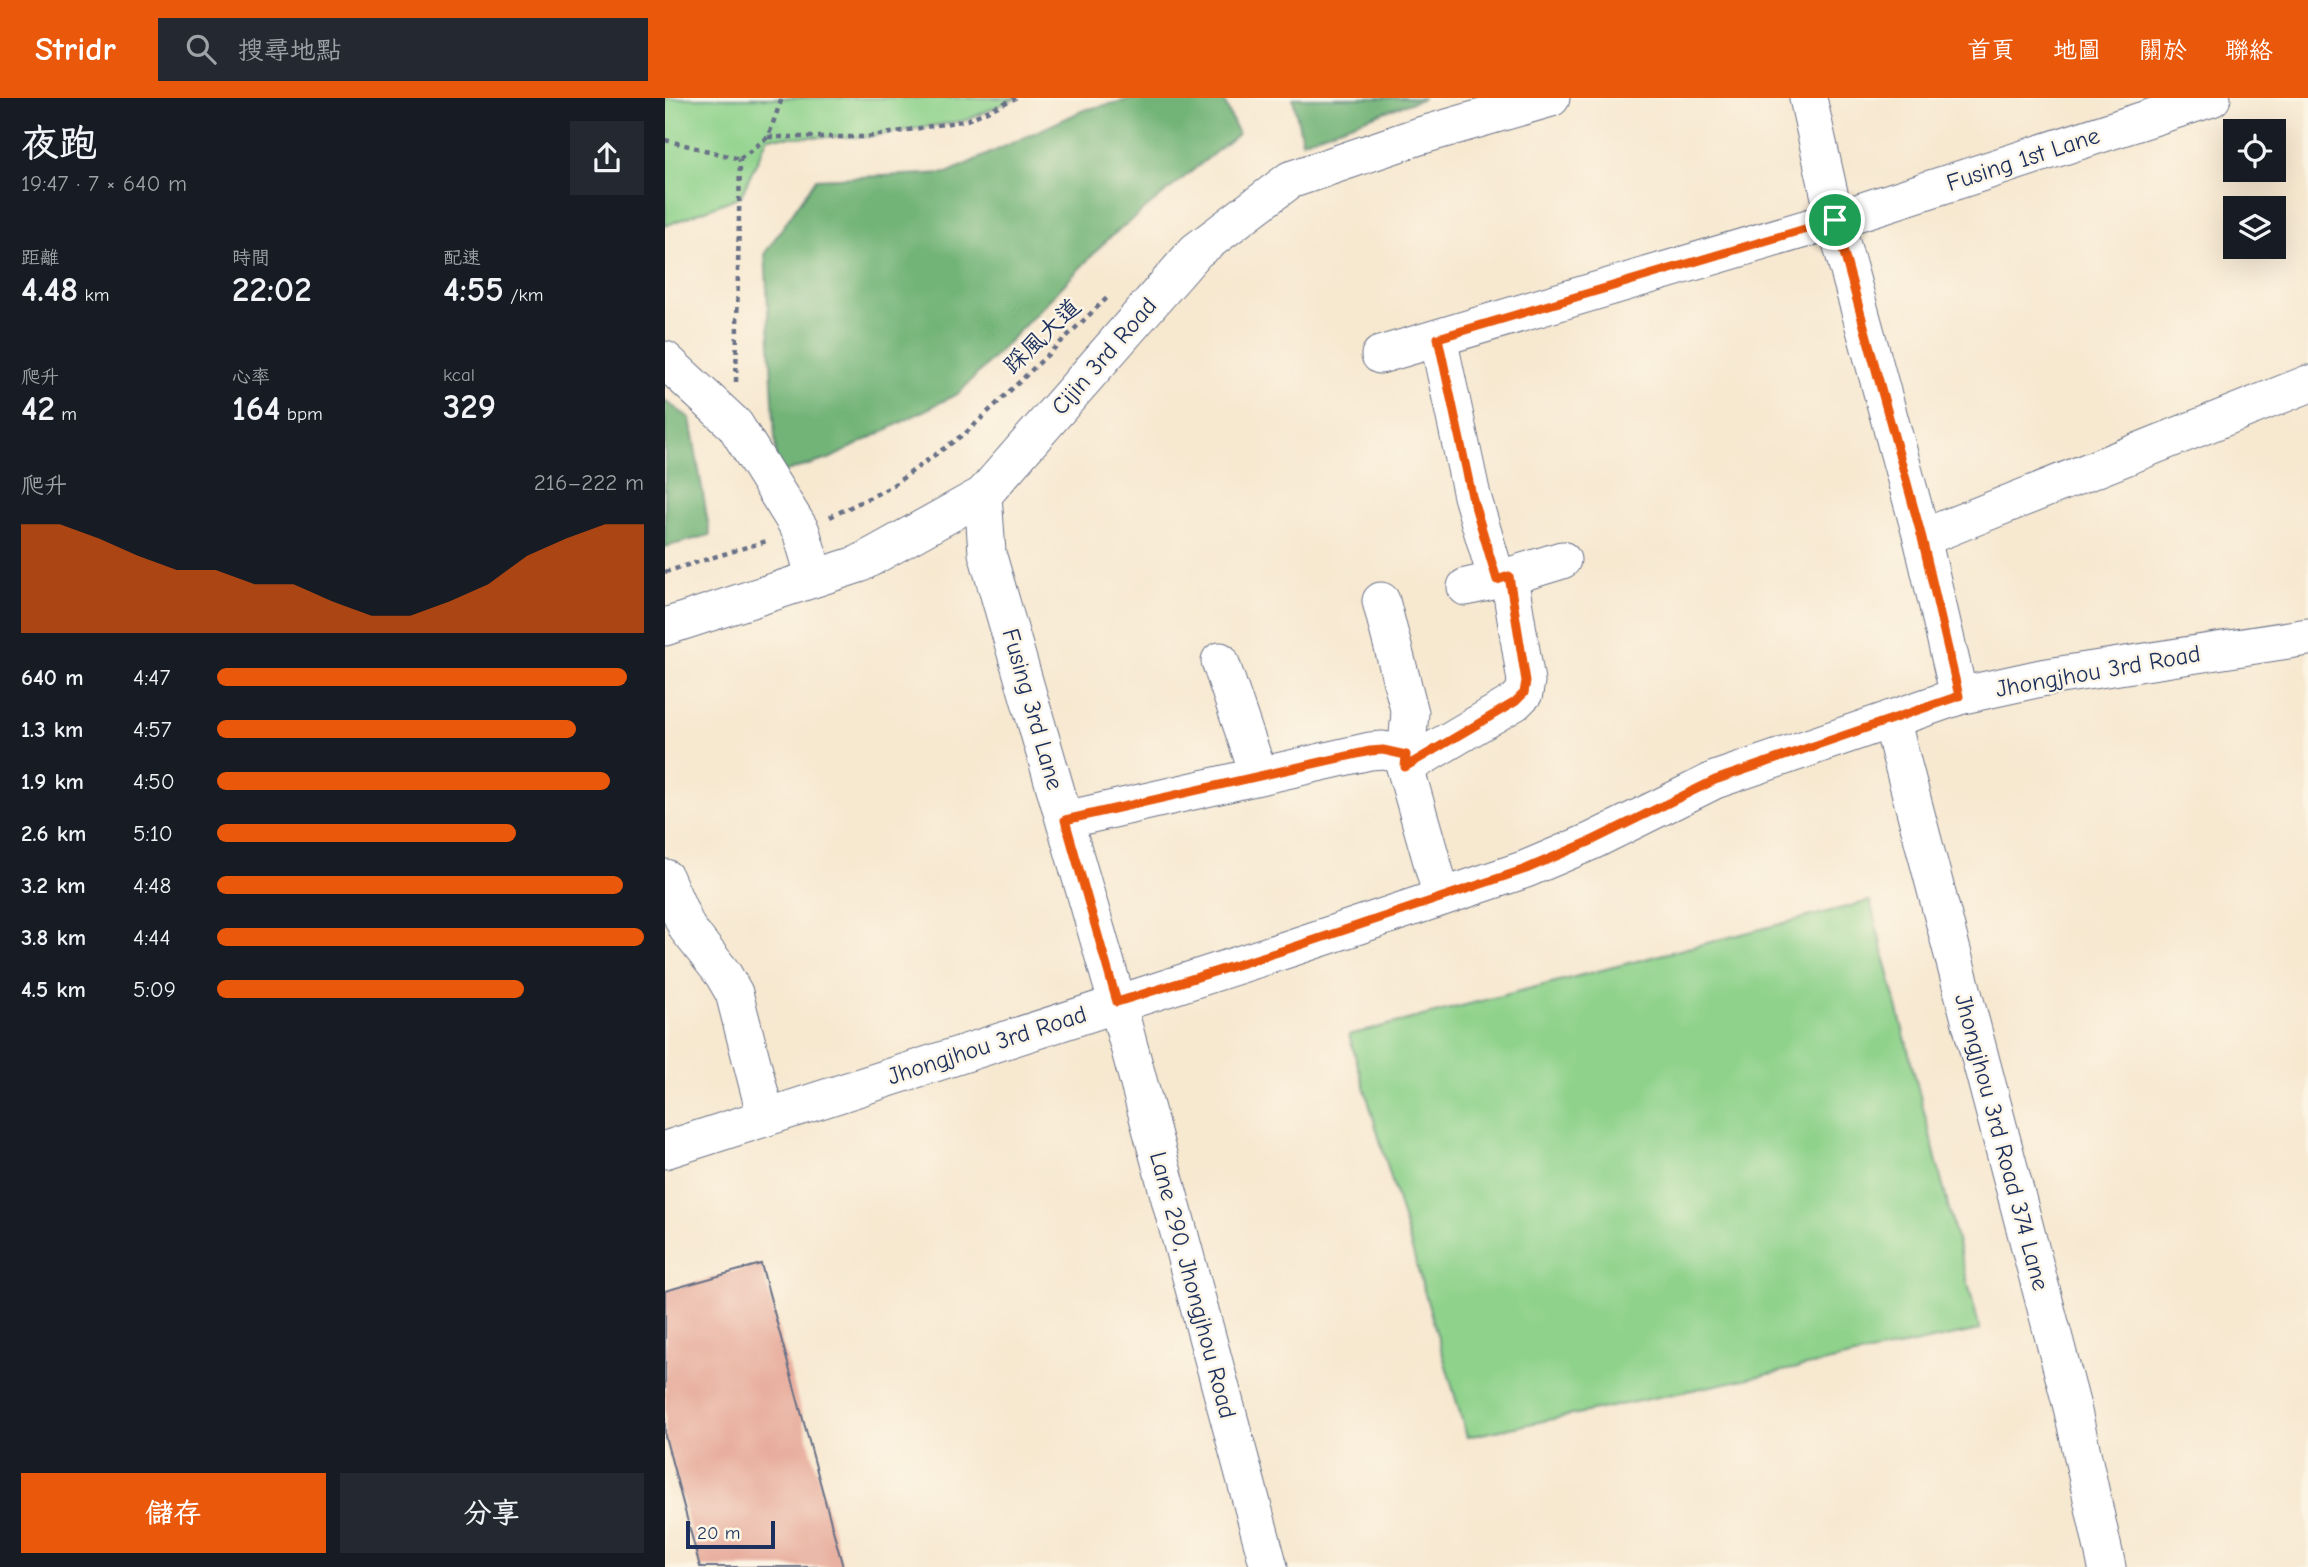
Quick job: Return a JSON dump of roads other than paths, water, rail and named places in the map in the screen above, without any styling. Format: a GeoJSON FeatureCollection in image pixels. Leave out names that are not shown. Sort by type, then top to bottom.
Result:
{"type":"FeatureCollection","features":[{"type":"Feature","properties":{"kind":"street","name":"Cijin 3rd Road"},"geometry":{"type":"LineString","coordinates":[[665,627],[859,564],[983,495],[1196,251],[1290,180],[1416,137],[1551,98]]}},
{"type":"Feature","properties":{"kind":"street"},"geometry":{"type":"LineString","coordinates":[[1808,98],[1835,220],[1922,538],[1959,696]]}},
{"type":"Feature","properties":{"kind":"street","name":"Fusing 1st Lane"},"geometry":{"type":"LineString","coordinates":[[1380,355],[1835,220],[2212,98]]}},
{"type":"Feature","properties":{"kind":"street"},"geometry":{"type":"LineString","coordinates":[[1406,761],[1515,702],[1524,693],[1526,681],[1491,581],[1438,338]]}},
{"type":"Feature","properties":{"kind":"street"},"geometry":{"type":"LineString","coordinates":[[665,360],[735,425],[801,531],[815,578]]}},
{"type":"Feature","properties":{"kind":"street"},"geometry":{"type":"LineString","coordinates":[[1922,538],[2308,384]]}},
{"type":"Feature","properties":{"kind":"street","name":"Fusing 3rd Lane"},"geometry":{"type":"LineString","coordinates":[[983,495],[988,553],[1117,1002]]}},
{"type":"Feature","properties":{"kind":"street"},"geometry":{"type":"LineString","coordinates":[[1491,581],[1562,560]]}},
{"type":"Feature","properties":{"kind":"street"},"geometry":{"type":"LineString","coordinates":[[1381,601],[1410,713],[1406,761],[1442,897]]}},
{"type":"Feature","properties":{"kind":"street","name":"Jhongjhou 3rd Road"},"geometry":{"type":"LineString","coordinates":[[665,1150],[1291,948],[1526,869],[1591,841],[1715,780],[1959,696],[2041,678],[2308,638]]}},
{"type":"Feature","properties":{"kind":"street"},"geometry":{"type":"LineString","coordinates":[[1220,660],[1259,776]]}},
{"type":"Feature","properties":{"kind":"street","name":"Jhongjhou 3rd Road 374 Lane"},"geometry":{"type":"LineString","coordinates":[[1891,719],[2072,1407],[2107,1567]]}},
{"type":"Feature","properties":{"kind":"street"},"geometry":{"type":"LineString","coordinates":[[1065,820],[1370,751],[1383,750],[1406,761]]}},
{"type":"Feature","properties":{"kind":"street"},"geometry":{"type":"LineString","coordinates":[[665,878],[687,928],[734,992],[766,1117]]}},
{"type":"Feature","properties":{"kind":"street","name":"Lane 290, Jhongjhou Road"},"geometry":{"type":"LineString","coordinates":[[1117,1002],[1269,1567]]}}]}
